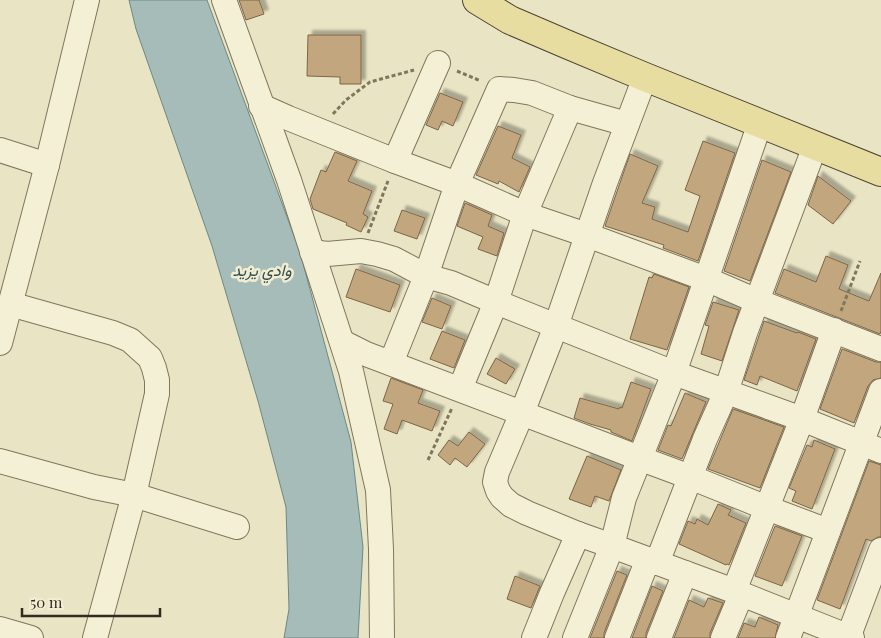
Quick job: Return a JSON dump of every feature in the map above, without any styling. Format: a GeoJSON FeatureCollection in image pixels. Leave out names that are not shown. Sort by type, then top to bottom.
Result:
{"type":"FeatureCollection","features":[{"type":"Feature","properties":{"kind":"main road"},"geometry":{"type":"LineString","coordinates":[[477,0],[510,20],[644,77],[881,172]]}},
{"type":"Feature","properties":{"kind":"street"},"geometry":{"type":"LineString","coordinates":[[0,343],[88,0]]}},
{"type":"Feature","properties":{"kind":"street"},"geometry":{"type":"LineString","coordinates":[[224,0],[289,180],[342,342],[357,396],[378,490],[382,638]]}},
{"type":"Feature","properties":{"kind":"street"},"geometry":{"type":"LineString","coordinates":[[395,162],[438,63]]}},
{"type":"Feature","properties":{"kind":"street"},"geometry":{"type":"LineString","coordinates":[[644,77],[556,326],[497,472],[495,482],[498,491],[511,505],[578,534],[737,593],[792,627],[850,638],[881,550]]}},
{"type":"Feature","properties":{"kind":"street"},"geometry":{"type":"LineString","coordinates":[[391,363],[426,276],[457,184],[499,89],[532,93],[570,108],[627,124]]}},
{"type":"Feature","properties":{"kind":"street"},"geometry":{"type":"LineString","coordinates":[[262,106],[395,162],[457,184],[525,214],[706,279],[881,349]]}},
{"type":"Feature","properties":{"kind":"street"},"geometry":{"type":"LineString","coordinates":[[460,389],[496,302],[525,214],[570,108]]}},
{"type":"Feature","properties":{"kind":"street"},"geometry":{"type":"LineString","coordinates":[[575,638],[612,546],[624,498],[674,373],[760,123]]}},
{"type":"Feature","properties":{"kind":"street"},"geometry":{"type":"LineString","coordinates":[[616,638],[726,392],[745,333],[815,146]]}},
{"type":"Feature","properties":{"kind":"street"},"geometry":{"type":"LineString","coordinates":[[0,150],[47,164]]}},
{"type":"Feature","properties":{"kind":"street"},"geometry":{"type":"LineString","coordinates":[[312,252],[327,254],[361,251],[377,254],[426,276],[451,283],[674,373],[802,419],[871,447]]}},
{"type":"Feature","properties":{"kind":"street"},"geometry":{"type":"LineString","coordinates":[[10,304],[113,333],[130,340],[150,358],[154,368],[157,380],[157,394],[134,495],[95,638]]}},
{"type":"Feature","properties":{"kind":"street"},"geometry":{"type":"LineString","coordinates":[[723,638],[767,508],[834,330]]}},
{"type":"Feature","properties":{"kind":"street"},"geometry":{"type":"LineString","coordinates":[[342,342],[366,354],[690,476],[828,531]]}},
{"type":"Feature","properties":{"kind":"street"},"geometry":{"type":"LineString","coordinates":[[792,627],[828,531],[871,447],[881,391]]}},
{"type":"Feature","properties":{"kind":"street"},"geometry":{"type":"LineString","coordinates":[[0,461],[94,487],[134,495],[237,527]]}},
{"type":"Feature","properties":{"kind":"street"},"geometry":{"type":"LineString","coordinates":[[534,638],[578,534]]}},
{"type":"Feature","properties":{"kind":"street"},"geometry":{"type":"LineString","coordinates":[[659,638],[685,573]]}},
{"type":"Feature","properties":{"kind":"street"},"geometry":{"type":"LineString","coordinates":[[0,629],[31,638]]}},
{"type":"Feature","properties":{"kind":"path"},"geometry":{"type":"LineString","coordinates":[[317,130],[346,100],[370,82],[438,63],[499,89]]}},
{"type":"Feature","properties":{"kind":"path"},"geometry":{"type":"LineString","coordinates":[[361,251],[395,162]]}},
{"type":"Feature","properties":{"kind":"path"},"geometry":{"type":"LineString","coordinates":[[834,330],[860,261]]}},
{"type":"Feature","properties":{"kind":"path"},"geometry":{"type":"LineString","coordinates":[[428,460],[460,389]]}},
{"type":"Feature","properties":{"kind":"water","name":"وادي يزيد"},"geometry":{"type":"Polygon","coordinates":[[[129,0],[207,0],[300,252],[351,442],[363,547],[358,638],[284,638],[289,609],[286,507],[258,401],[212,246],[136,29],[129,0]]]}},
{"type":"Feature","properties":{"kind":"building"},"geometry":{"type":"Polygon","coordinates":[[[239,0],[259,0],[264,14],[246,20],[239,0]]]}},
{"type":"Feature","properties":{"kind":"building"},"geometry":{"type":"Polygon","coordinates":[[[308,35],[361,35],[361,84],[340,84],[340,77],[307,76],[308,35]]]}},
{"type":"Feature","properties":{"kind":"building"},"geometry":{"type":"Polygon","coordinates":[[[440,93],[463,102],[453,126],[442,121],[438,130],[426,125],[440,93]]]}},
{"type":"Feature","properties":{"kind":"building"},"geometry":{"type":"Polygon","coordinates":[[[498,126],[521,135],[512,158],[530,167],[519,192],[499,181],[498,184],[476,175],[498,126]]]}},
{"type":"Feature","properties":{"kind":"building"},"geometry":{"type":"Polygon","coordinates":[[[703,141],[735,153],[698,261],[663,248],[664,245],[605,226],[630,154],[658,166],[642,203],[655,207],[652,219],[688,232],[700,196],[685,190],[703,141]]]}},
{"type":"Feature","properties":{"kind":"building"},"geometry":{"type":"Polygon","coordinates":[[[335,152],[357,161],[348,181],[372,191],[363,214],[368,217],[361,232],[346,225],[347,223],[313,209],[310,199],[321,170],[326,172],[335,152]]]}},
{"type":"Feature","properties":{"kind":"building"},"geometry":{"type":"Polygon","coordinates":[[[762,160],[791,172],[750,281],[724,271],[762,160]]]}},
{"type":"Feature","properties":{"kind":"building"},"geometry":{"type":"Polygon","coordinates":[[[818,176],[851,201],[833,224],[808,205],[818,176]]]}},
{"type":"Feature","properties":{"kind":"building"},"geometry":{"type":"Polygon","coordinates":[[[465,203],[492,215],[488,226],[504,233],[497,256],[478,249],[483,237],[457,226],[465,203]]]}},
{"type":"Feature","properties":{"kind":"building"},"geometry":{"type":"Polygon","coordinates":[[[402,210],[425,218],[417,239],[394,231],[402,210]]]}},
{"type":"Feature","properties":{"kind":"building"},"geometry":{"type":"Polygon","coordinates":[[[826,256],[848,265],[839,289],[869,301],[881,273],[880,334],[775,293],[784,269],[816,282],[826,256]]]}},
{"type":"Feature","properties":{"kind":"building"},"geometry":{"type":"Polygon","coordinates":[[[356,269],[400,285],[390,312],[346,297],[356,269]]]}},
{"type":"Feature","properties":{"kind":"building"},"geometry":{"type":"Polygon","coordinates":[[[654,274],[689,287],[667,350],[630,339],[649,277],[652,278],[654,274]]]}},
{"type":"Feature","properties":{"kind":"building"},"geometry":{"type":"Polygon","coordinates":[[[432,298],[451,306],[442,329],[422,322],[432,298]]]}},
{"type":"Feature","properties":{"kind":"building"},"geometry":{"type":"Polygon","coordinates":[[[713,302],[739,310],[722,361],[701,354],[709,326],[705,325],[713,302]]]}},
{"type":"Feature","properties":{"kind":"building"},"geometry":{"type":"Polygon","coordinates":[[[764,321],[816,339],[797,391],[760,376],[757,385],[744,380],[764,321]]]}},
{"type":"Feature","properties":{"kind":"building"},"geometry":{"type":"Polygon","coordinates":[[[442,331],[465,340],[454,368],[430,359],[442,331]]]}},
{"type":"Feature","properties":{"kind":"building"},"geometry":{"type":"Polygon","coordinates":[[[842,349],[876,362],[881,362],[881,378],[873,380],[868,386],[854,423],[820,409],[842,349]]]}},
{"type":"Feature","properties":{"kind":"building"},"geometry":{"type":"Polygon","coordinates":[[[496,358],[515,369],[506,384],[487,374],[496,358]]]}},
{"type":"Feature","properties":{"kind":"building"},"geometry":{"type":"Polygon","coordinates":[[[391,378],[423,390],[418,403],[440,411],[432,431],[402,420],[397,434],[384,429],[393,404],[383,401],[391,378]]]}},
{"type":"Feature","properties":{"kind":"building"},"geometry":{"type":"Polygon","coordinates":[[[631,382],[651,389],[632,441],[611,432],[611,430],[574,418],[580,398],[619,409],[620,407],[622,408],[631,382]]]}},
{"type":"Feature","properties":{"kind":"building"},"geometry":{"type":"Polygon","coordinates":[[[685,393],[706,402],[682,459],[658,450],[668,425],[671,426],[685,393]]]}},
{"type":"Feature","properties":{"kind":"building"},"geometry":{"type":"Polygon","coordinates":[[[733,409],[784,427],[760,488],[708,469],[733,409]]]}},
{"type":"Feature","properties":{"kind":"building"},"geometry":{"type":"Polygon","coordinates":[[[469,432],[485,444],[467,467],[455,458],[450,465],[438,455],[449,440],[458,446],[469,432]]]}},
{"type":"Feature","properties":{"kind":"building"},"geometry":{"type":"Polygon","coordinates":[[[814,440],[835,449],[812,509],[792,501],[796,491],[789,488],[807,445],[812,447],[814,440]]]}},
{"type":"Feature","properties":{"kind":"building"},"geometry":{"type":"Polygon","coordinates":[[[587,456],[621,470],[609,501],[595,496],[591,507],[569,499],[587,456]]]}},
{"type":"Feature","properties":{"kind":"building"},"geometry":{"type":"Polygon","coordinates":[[[869,461],[881,465],[881,537],[871,541],[866,539],[840,609],[817,600],[869,461]]]}},
{"type":"Feature","properties":{"kind":"building"},"geometry":{"type":"Polygon","coordinates":[[[718,504],[731,510],[728,515],[746,523],[729,565],[679,544],[688,521],[695,524],[697,519],[708,525],[718,504]]]}},
{"type":"Feature","properties":{"kind":"building"},"geometry":{"type":"Polygon","coordinates":[[[775,526],[802,536],[782,586],[755,576],[775,526]]]}},
{"type":"Feature","properties":{"kind":"building"},"geometry":{"type":"Polygon","coordinates":[[[617,571],[627,575],[604,633],[604,638],[590,638],[617,571]]]}},
{"type":"Feature","properties":{"kind":"building"},"geometry":{"type":"Polygon","coordinates":[[[515,576],[540,586],[531,608],[507,599],[515,576]]]}},
{"type":"Feature","properties":{"kind":"building"},"geometry":{"type":"Polygon","coordinates":[[[652,586],[663,591],[646,633],[646,638],[632,638],[652,586]]]}},
{"type":"Feature","properties":{"kind":"building"},"geometry":{"type":"Polygon","coordinates":[[[708,598],[723,603],[710,633],[710,638],[674,638],[689,600],[704,607],[708,598]]]}},
{"type":"Feature","properties":{"kind":"building"},"geometry":{"type":"Polygon","coordinates":[[[759,617],[778,625],[775,638],[738,638],[744,623],[755,627],[759,617]]]}}]}
